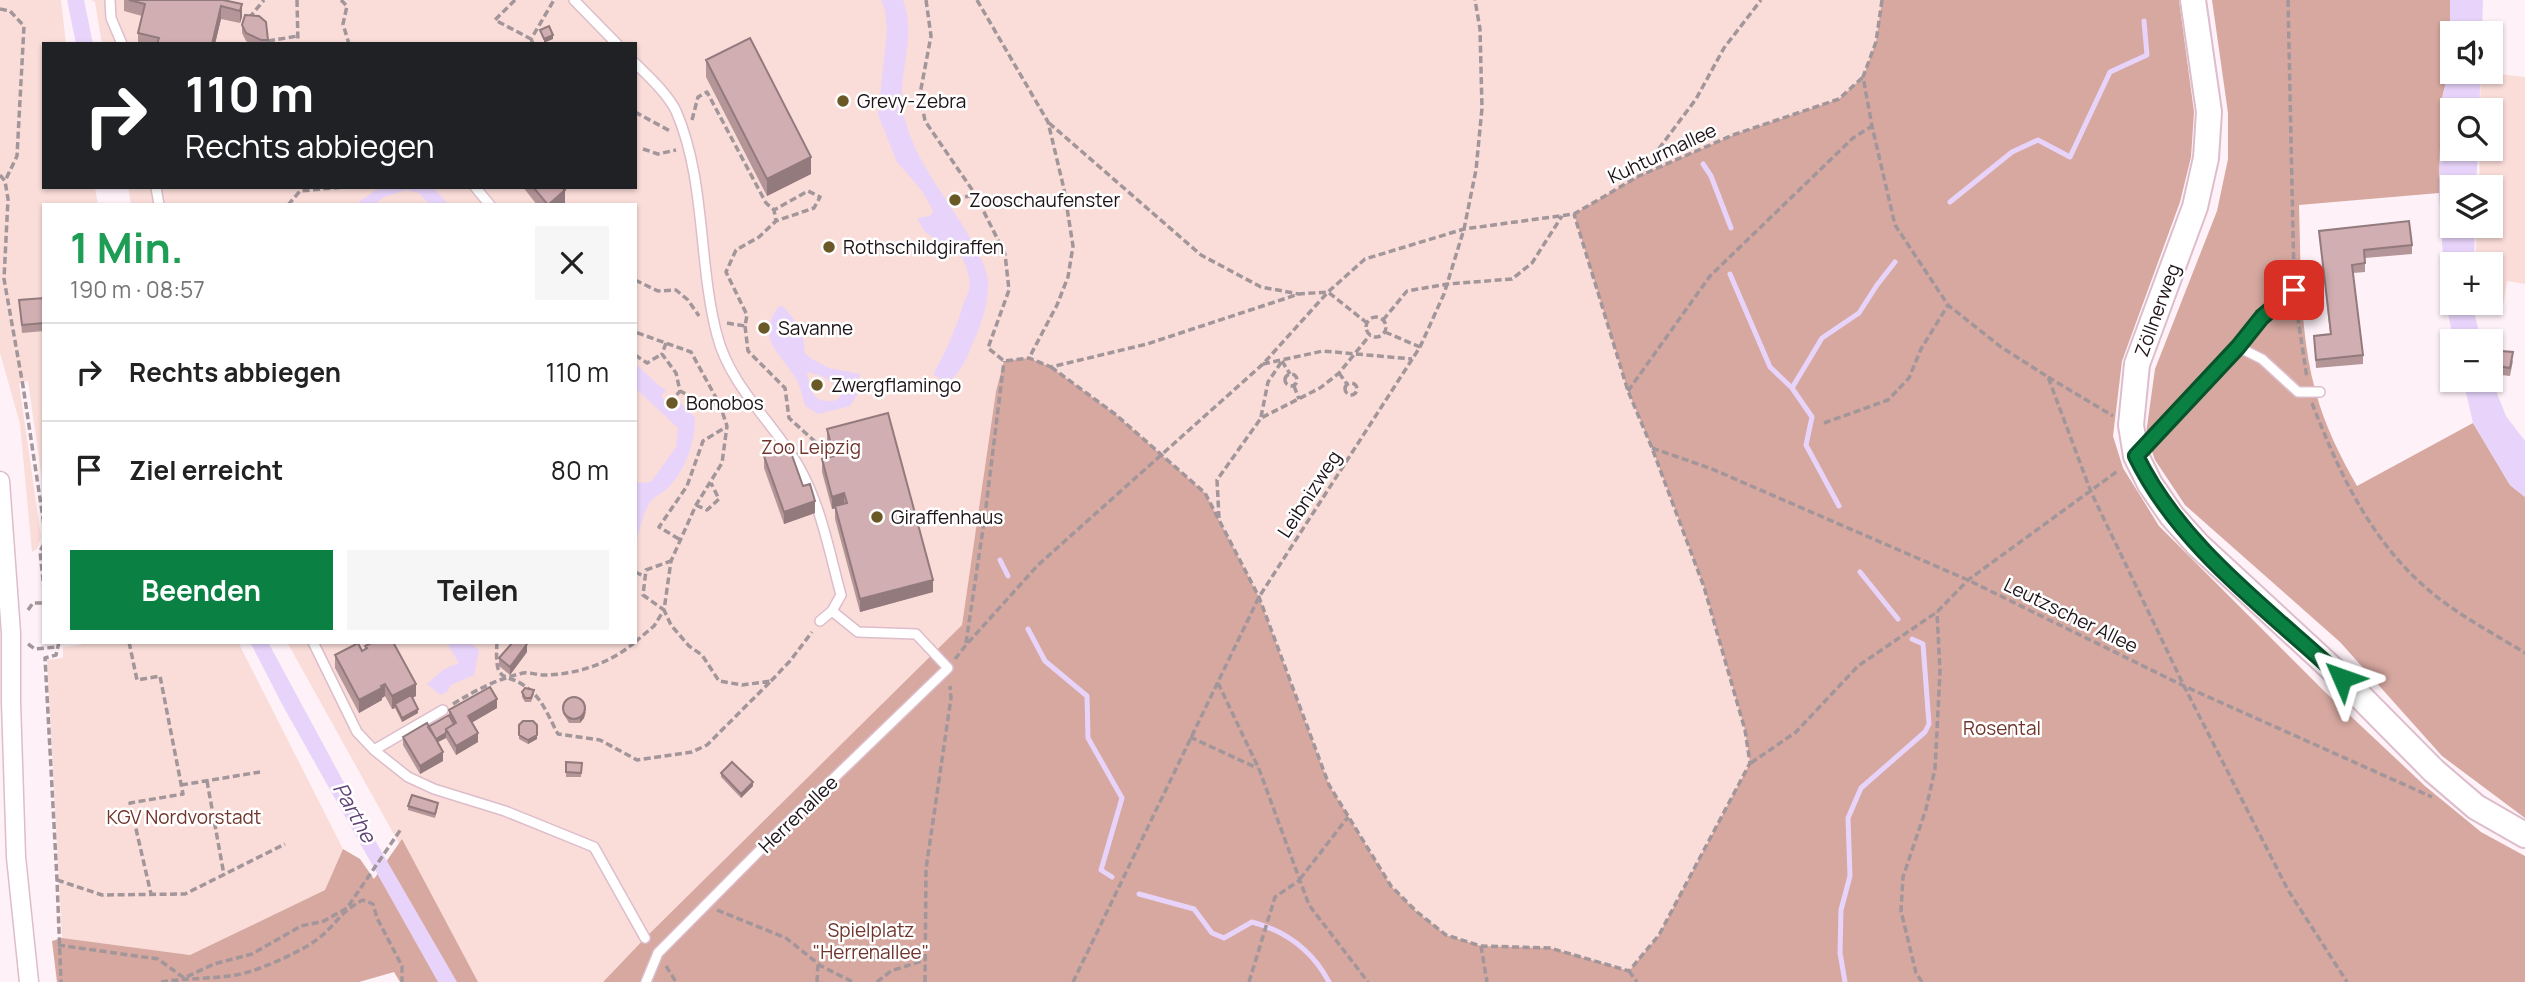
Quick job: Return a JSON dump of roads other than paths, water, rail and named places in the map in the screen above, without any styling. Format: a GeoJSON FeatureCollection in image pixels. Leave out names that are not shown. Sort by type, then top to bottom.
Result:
{"type":"FeatureCollection","features":[{"type":"Feature","properties":{"kind":"main road","name":"Zöllnerweg"},"geometry":{"type":"LineString","coordinates":[[2193,0],[2209,111],[2206,158],[2195,207],[2137,364],[2131,425],[2136,456],[2150,484],[2172,516],[2198,545],[2342,678],[2434,771],[2476,807],[2525,835]]}},
{"type":"Feature","properties":{"kind":"street"},"geometry":{"type":"LineString","coordinates":[[0,481],[16,857],[29,982]]}},
{"type":"Feature","properties":{"kind":"lane"},"geometry":{"type":"LineString","coordinates":[[110,0],[111,18],[121,42]]}},
{"type":"Feature","properties":{"kind":"lane"},"geometry":{"type":"LineString","coordinates":[[574,0],[615,42]]}},
{"type":"Feature","properties":{"kind":"lane"},"geometry":{"type":"LineString","coordinates":[[637,64],[675,109],[685,140],[693,170],[702,250],[717,337],[733,375],[797,464],[818,508],[841,595],[832,611],[820,621]]}},
{"type":"Feature","properties":{"kind":"lane"},"geometry":{"type":"LineString","coordinates":[[477,189],[488,203]]}},
{"type":"Feature","properties":{"kind":"lane"},"geometry":{"type":"LineString","coordinates":[[2136,456],[2238,347],[2262,317],[2294,290]]}},
{"type":"Feature","properties":{"kind":"lane"},"geometry":{"type":"LineString","coordinates":[[2238,347],[2262,359],[2298,392],[2320,393]]}},
{"type":"Feature","properties":{"kind":"lane","name":"Herrenallee"},"geometry":{"type":"LineString","coordinates":[[646,982],[658,953],[948,668],[916,634],[858,632],[832,611]]}},
{"type":"Feature","properties":{"kind":"lane"},"geometry":{"type":"LineString","coordinates":[[314,644],[357,732],[374,750],[408,777],[434,789],[505,811],[594,847],[645,937]]}},
{"type":"Feature","properties":{"kind":"lane"},"geometry":{"type":"LineString","coordinates":[[374,750],[443,710]]}},
{"type":"Feature","properties":{"kind":"water"},"geometry":{"type":"Polygon","coordinates":[[[67,0],[84,0],[93,42],[76,42],[67,0]]]}},
{"type":"Feature","properties":{"kind":"water"},"geometry":{"type":"Polygon","coordinates":[[[881,0],[903,0],[907,14],[908,43],[902,102],[909,134],[925,167],[975,247],[987,276],[987,300],[980,326],[964,362],[948,382],[933,375],[969,290],[968,272],[953,244],[945,246],[925,232],[917,218],[930,216],[933,211],[922,191],[897,162],[878,115],[887,30],[881,0]]]}},
{"type":"Feature","properties":{"kind":"water"},"geometry":{"type":"Polygon","coordinates":[[[2450,0],[2483,0],[2482,21],[2450,21],[2450,0]]]}},
{"type":"Feature","properties":{"kind":"water"},"geometry":{"type":"Polygon","coordinates":[[[2446,84],[2480,84],[2480,98],[2442,98],[2446,84]]]}},
{"type":"Feature","properties":{"kind":"water"},"geometry":{"type":"Polygon","coordinates":[[[2440,148],[2440,161],[2477,161],[2477,175],[2440,175],[2440,209],[2439,193],[2440,148]]]}},
{"type":"Feature","properties":{"kind":"water"},"geometry":{"type":"Polygon","coordinates":[[[377,189],[435,189],[447,203],[428,203],[419,193],[406,190],[384,197],[376,203],[358,203],[377,189]]]}},
{"type":"Feature","properties":{"kind":"water"},"geometry":{"type":"Polygon","coordinates":[[[2442,238],[2475,238],[2474,252],[2443,252],[2442,238]]]}},
{"type":"Feature","properties":{"kind":"water"},"geometry":{"type":"Polygon","coordinates":[[[783,306],[802,329],[805,353],[810,358],[829,368],[860,374],[857,395],[850,406],[818,414],[805,406],[798,382],[773,346],[770,337],[769,329],[778,307],[783,306]],[[807,372],[814,395],[823,401],[837,400],[842,394],[835,385],[807,372]]]}},
{"type":"Feature","properties":{"kind":"water"},"geometry":{"type":"Polygon","coordinates":[[[2448,315],[2475,315],[2478,329],[2451,329],[2448,315]]]}},
{"type":"Feature","properties":{"kind":"water"},"geometry":{"type":"Polygon","coordinates":[[[637,365],[666,390],[661,396],[673,409],[681,403],[695,418],[691,446],[684,464],[668,488],[648,506],[637,541],[637,483],[651,482],[676,447],[678,428],[637,390],[637,365]]]}},
{"type":"Feature","properties":{"kind":"water"},"geometry":{"type":"Polygon","coordinates":[[[2466,392],[2496,392],[2506,416],[2525,441],[2525,497],[2510,485],[2473,423],[2466,392]]]}},
{"type":"Feature","properties":{"kind":"water","name":"Parthe"},"geometry":{"type":"Polygon","coordinates":[[[251,644],[269,644],[376,842],[457,982],[438,982],[251,644]]]}},
{"type":"Feature","properties":{"kind":"water"},"geometry":{"type":"Polygon","coordinates":[[[472,644],[479,650],[474,675],[451,685],[447,692],[440,695],[427,684],[444,669],[459,663],[448,645],[472,644]]]}},
{"type":"Feature","properties":{"kind":"waterway"},"geometry":{"type":"LineString","coordinates":[[1950,202],[2012,152],[2038,140],[2070,157],[2110,72],[2147,55],[2144,21]]}},
{"type":"Feature","properties":{"kind":"waterway"},"geometry":{"type":"LineString","coordinates":[[1703,164],[1711,176],[1731,228]]}},
{"type":"Feature","properties":{"kind":"waterway"},"geometry":{"type":"LineString","coordinates":[[1792,388],[1822,338],[1859,313],[1895,262]]}},
{"type":"Feature","properties":{"kind":"waterway"},"geometry":{"type":"LineString","coordinates":[[1730,274],[1770,367],[1792,388],[1812,417],[1806,445],[1839,506]]}},
{"type":"Feature","properties":{"kind":"waterway"},"geometry":{"type":"LineString","coordinates":[[1000,560],[1008,576]]}},
{"type":"Feature","properties":{"kind":"waterway"},"geometry":{"type":"LineString","coordinates":[[1860,572],[1898,619]]}},
{"type":"Feature","properties":{"kind":"waterway"},"geometry":{"type":"LineString","coordinates":[[1028,629],[1045,661],[1087,696],[1088,738],[1122,798],[1101,870],[1112,877]]}},
{"type":"Feature","properties":{"kind":"waterway"},"geometry":{"type":"LineString","coordinates":[[1845,982],[1840,953],[1841,910],[1850,876],[1848,818],[1861,788],[1925,732],[1929,724],[1923,644],[1912,639]]}},
{"type":"Feature","properties":{"kind":"waterway"},"geometry":{"type":"LineString","coordinates":[[1139,894],[1194,909],[1212,933],[1224,938],[1252,922],[1276,931],[1306,951],[1329,982]]}},
{"type":"Feature","properties":{"kind":"place","name":"Grevy-Zebra"},"geometry":{"type":"Point","coordinates":[843,101]}},
{"type":"Feature","properties":{"kind":"place","name":"Zooschaufenster"},"geometry":{"type":"Point","coordinates":[955,200]}},
{"type":"Feature","properties":{"kind":"place","name":"Rothschildgiraffen"},"geometry":{"type":"Point","coordinates":[829,247]}},
{"type":"Feature","properties":{"kind":"place","name":"Savanne"},"geometry":{"type":"Point","coordinates":[764,328]}},
{"type":"Feature","properties":{"kind":"place","name":"Zwergflamingo"},"geometry":{"type":"Point","coordinates":[817,385]}},
{"type":"Feature","properties":{"kind":"place","name":"Bonobos"},"geometry":{"type":"Point","coordinates":[672,403]}},
{"type":"Feature","properties":{"kind":"place","name":"Giraffenhaus"},"geometry":{"type":"Point","coordinates":[877,517]}},
{"type":"Feature","properties":{"kind":"park label","name":"Zoo Leipzig"},"geometry":{"type":"Point","coordinates":[811,447]}},
{"type":"Feature","properties":{"kind":"park label","name":"Rosental"},"geometry":{"type":"Point","coordinates":[2002,728]}},
{"type":"Feature","properties":{"kind":"park label","name":"KGV Nordvorstadt"},"geometry":{"type":"Point","coordinates":[184,817]}},
{"type":"Feature","properties":{"kind":"park label","name":"Spielplatz \"Herrenallee\""},"geometry":{"type":"Point","coordinates":[871,941]}}]}
